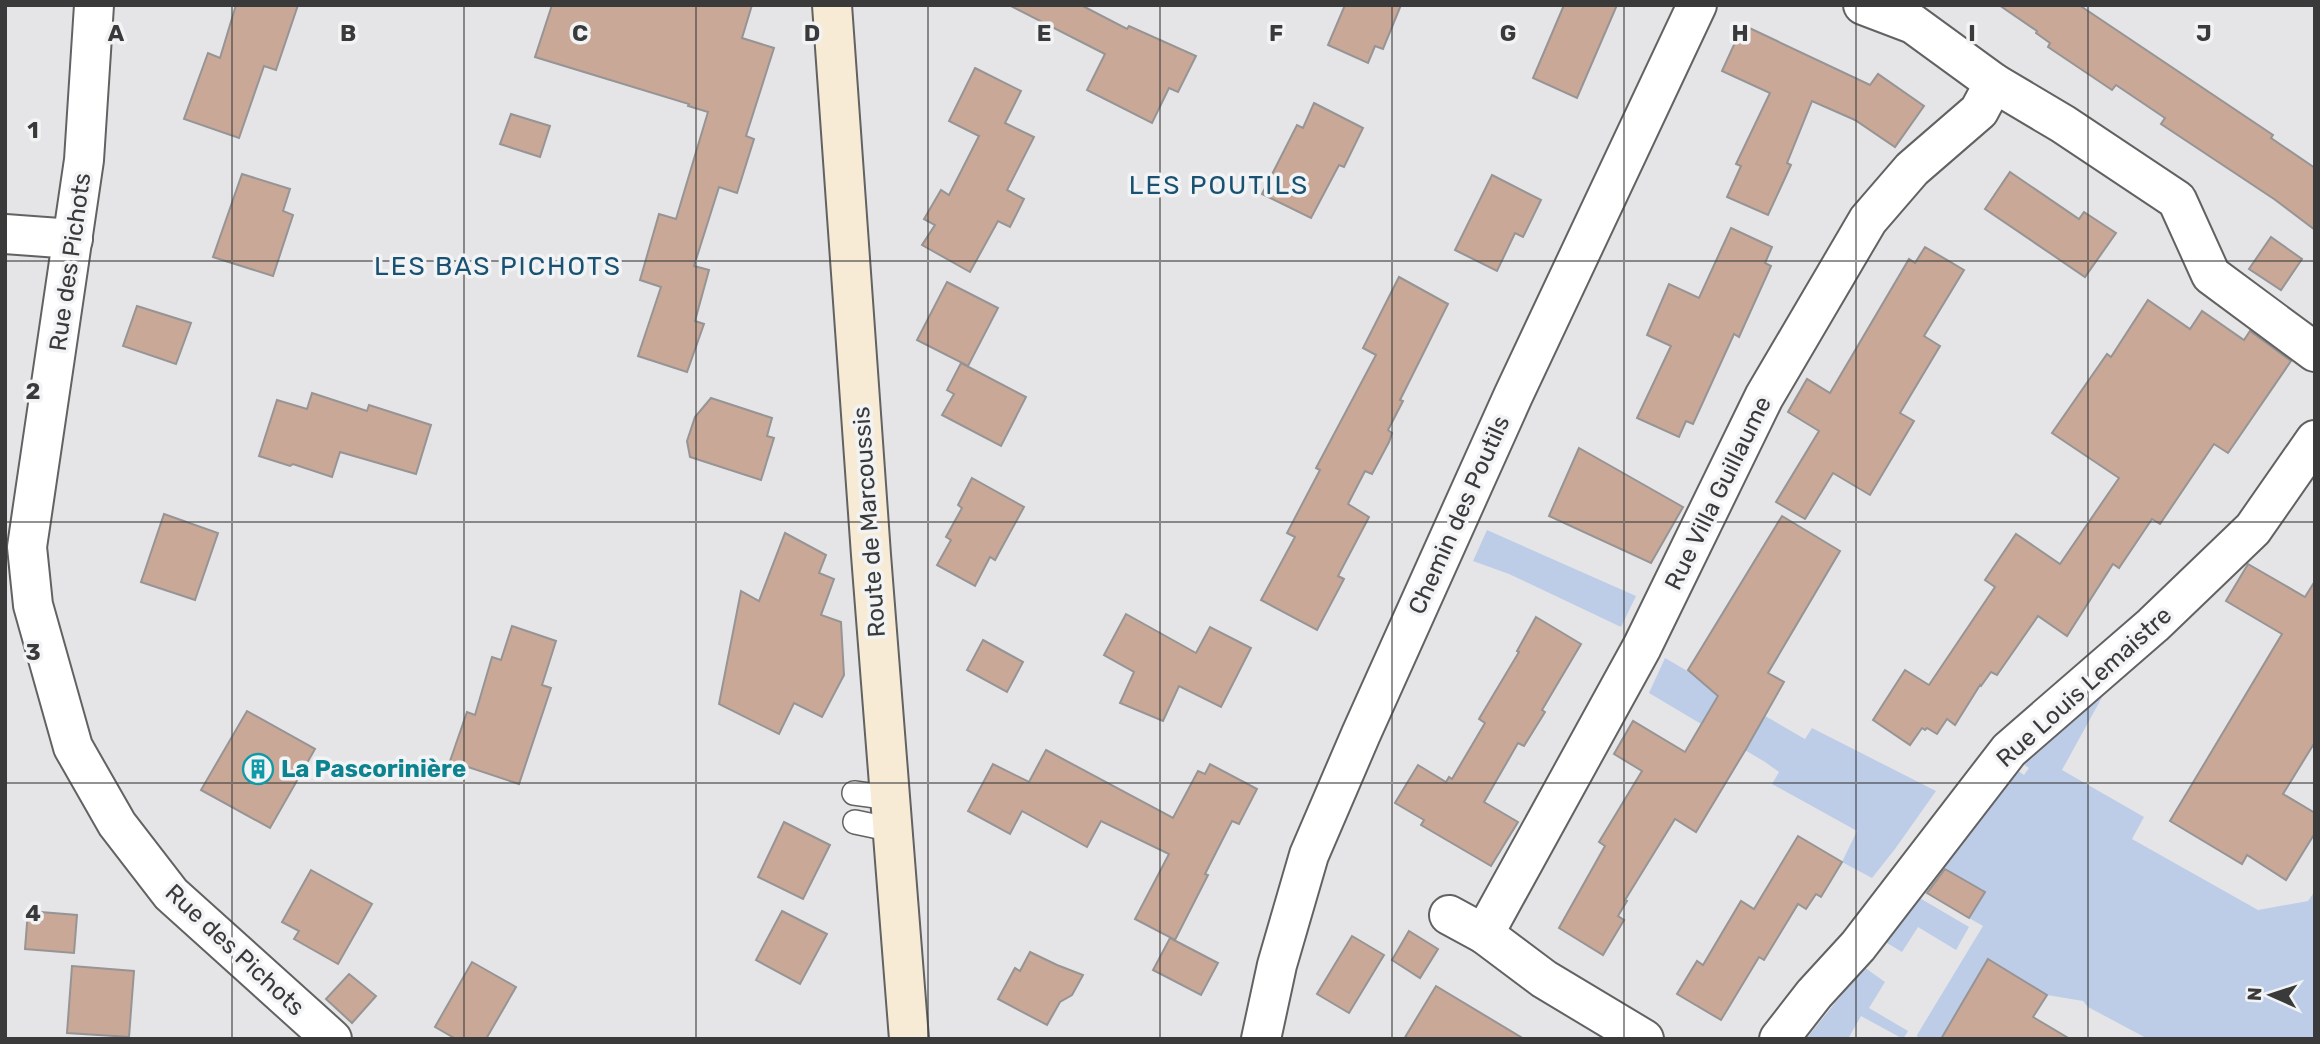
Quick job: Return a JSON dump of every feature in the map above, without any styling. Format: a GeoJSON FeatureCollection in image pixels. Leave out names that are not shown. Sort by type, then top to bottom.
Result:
{"type":"FeatureCollection","features":[{"type":"Feature","properties":{"kind":"main road","name":"Route de Marcoussis"},"geometry":{"type":"LineString","coordinates":[[832,5],[909,1039]]}},
{"type":"Feature","properties":{"kind":"street","name":"Rue des Pichots"},"geometry":{"type":"LineString","coordinates":[[94,5],[84,160],[27,547],[33,606],[74,747],[117,824],[171,894],[332,1039]]}},
{"type":"Feature","properties":{"kind":"street","name":"Chemin des Poutils"},"geometry":{"type":"LineString","coordinates":[[1261,1039],[1277,965],[1309,855],[1513,396],[1697,5]]}},
{"type":"Feature","properties":{"kind":"street"},"geometry":{"type":"LineString","coordinates":[[1863,5],[1913,24],[1994,83],[2063,124],[2177,200],[2211,275],[2315,352]]}},
{"type":"Feature","properties":{"kind":"street","name":"Rue Villa Guillaume"},"geometry":{"type":"LineString","coordinates":[[1484,934],[1642,647],[1764,397],[1868,220],[1912,169],[1979,111],[1994,83]]}},
{"type":"Feature","properties":{"kind":"street"},"geometry":{"type":"LineString","coordinates":[[5,234],[74,239]]}},
{"type":"Feature","properties":{"kind":"street","name":"Rue Louis Lemaistre"},"geometry":{"type":"LineString","coordinates":[[1779,1039],[1814,994],[1858,946],[2009,750],[2154,625],[2253,529],[2315,440]]}},
{"type":"Feature","properties":{"kind":"street"},"geometry":{"type":"LineString","coordinates":[[1449,915],[1484,934],[1544,979],[1644,1039]]}},
{"type":"Feature","properties":{"kind":"lane"},"geometry":{"type":"LineString","coordinates":[[854,793],[892,814]]}},
{"type":"Feature","properties":{"kind":"lane"},"geometry":{"type":"LineString","coordinates":[[855,822],[892,814]]}},
{"type":"Feature","properties":{"kind":"shaded area"},"geometry":{"type":"Polygon","coordinates":[[[1487,530],[1636,596],[1621,627],[1509,574],[1473,561],[1487,530]]]}},
{"type":"Feature","properties":{"kind":"shaded area"},"geometry":{"type":"Polygon","coordinates":[[[1665,658],[1805,739],[1812,728],[1936,791],[1872,878],[1842,862],[1857,831],[1772,784],[1779,772],[1649,693],[1665,658]]]}},
{"type":"Feature","properties":{"kind":"shaded area"},"geometry":{"type":"Polygon","coordinates":[[[2116,672],[2062,770],[2144,817],[2132,839],[2258,910],[2308,901],[2315,891],[2315,1039],[2148,1039],[2088,1007],[2083,1001],[2047,995],[1988,960],[1941,1039],[1918,1039],[1917,1035],[1983,926],[1969,918],[1984,892],[1943,867],[2017,770],[2024,775],[2029,768],[2021,763],[2116,672]]]}},
{"type":"Feature","properties":{"kind":"shaded area"},"geometry":{"type":"Polygon","coordinates":[[[1918,897],[1969,927],[1956,950],[1918,927],[1902,952],[1882,940],[1918,897]]]}},
{"type":"Feature","properties":{"kind":"shaded area"},"geometry":{"type":"Polygon","coordinates":[[[1864,967],[1885,982],[1869,1008],[1908,1031],[1903,1039],[1861,1016],[1848,1039],[1806,1039],[1864,967]]]}},
{"type":"Feature","properties":{"kind":"building"},"geometry":{"type":"Polygon","coordinates":[[[236,5],[298,5],[276,70],[264,66],[239,138],[184,119],[208,53],[220,58],[236,5]]]}},
{"type":"Feature","properties":{"kind":"building"},"geometry":{"type":"Polygon","coordinates":[[[552,5],[752,5],[742,38],[774,48],[746,136],[754,139],[737,193],[719,187],[694,266],[709,270],[695,321],[704,324],[687,372],[638,356],[661,287],[640,280],[659,214],[676,219],[708,112],[535,57],[552,5]]]}},
{"type":"Feature","properties":{"kind":"building"},"geometry":{"type":"Polygon","coordinates":[[[1009,5],[1081,5],[1127,29],[1129,26],[1196,56],[1178,92],[1169,88],[1152,123],[1087,90],[1105,54],[1009,5]]]}},
{"type":"Feature","properties":{"kind":"building"},"geometry":{"type":"Polygon","coordinates":[[[1345,5],[1401,5],[1383,49],[1375,46],[1368,63],[1328,45],[1345,5]]]}},
{"type":"Feature","properties":{"kind":"building"},"geometry":{"type":"Polygon","coordinates":[[[1564,5],[1617,5],[1577,98],[1533,78],[1564,5]]]}},
{"type":"Feature","properties":{"kind":"building"},"geometry":{"type":"Polygon","coordinates":[[[1999,5],[2079,5],[2273,135],[2271,138],[2315,168],[2315,230],[2274,199],[2161,124],[2165,118],[2116,85],[2112,90],[2048,47],[2050,43],[2036,33],[2037,31],[1999,5]]]}},
{"type":"Feature","properties":{"kind":"building"},"geometry":{"type":"Polygon","coordinates":[[[1743,25],[1870,85],[1878,74],[1924,106],[1895,147],[1855,120],[1812,101],[1787,163],[1791,165],[1768,215],[1727,197],[1741,166],[1736,164],[1770,93],[1722,71],[1743,25]]]}},
{"type":"Feature","properties":{"kind":"building"},"geometry":{"type":"Polygon","coordinates":[[[975,68],[1021,91],[1005,123],[1034,137],[1007,190],[1024,199],[1010,227],[998,221],[970,272],[922,245],[935,225],[924,219],[941,190],[949,195],[979,136],[949,121],[975,68]]]}},
{"type":"Feature","properties":{"kind":"building"},"geometry":{"type":"Polygon","coordinates":[[[1314,103],[1363,128],[1344,167],[1339,165],[1311,218],[1262,194],[1297,125],[1303,128],[1314,103]]]}},
{"type":"Feature","properties":{"kind":"building"},"geometry":{"type":"Polygon","coordinates":[[[511,114],[550,126],[540,157],[500,144],[511,114]]]}},
{"type":"Feature","properties":{"kind":"building"},"geometry":{"type":"Polygon","coordinates":[[[2010,172],[2079,219],[2084,212],[2116,233],[2085,277],[1985,209],[2010,172]]]}},
{"type":"Feature","properties":{"kind":"building"},"geometry":{"type":"Polygon","coordinates":[[[242,174],[290,189],[283,211],[293,215],[273,276],[213,257],[242,174]]]}},
{"type":"Feature","properties":{"kind":"building"},"geometry":{"type":"Polygon","coordinates":[[[1492,175],[1541,200],[1523,237],[1515,233],[1497,271],[1455,250],[1492,175]]]}},
{"type":"Feature","properties":{"kind":"building"},"geometry":{"type":"Polygon","coordinates":[[[1731,228],[1772,247],[1765,263],[1771,266],[1739,337],[1734,334],[1693,424],[1686,421],[1679,437],[1637,418],[1671,346],[1647,335],[1669,284],[1699,298],[1731,228]]]}},
{"type":"Feature","properties":{"kind":"building"},"geometry":{"type":"Polygon","coordinates":[[[2271,237],[2302,259],[2281,290],[2249,269],[2271,237]]]}},
{"type":"Feature","properties":{"kind":"building"},"geometry":{"type":"Polygon","coordinates":[[[1925,247],[1964,270],[1924,336],[1940,346],[1900,413],[1914,421],[1870,495],[1833,473],[1805,519],[1776,502],[1819,431],[1788,412],[1807,379],[1830,393],[1909,259],[1915,263],[1925,247]]]}},
{"type":"Feature","properties":{"kind":"building"},"geometry":{"type":"Polygon","coordinates":[[[1399,277],[1448,304],[1400,400],[1403,401],[1388,430],[1392,433],[1389,442],[1372,474],[1365,471],[1348,504],[1369,517],[1338,576],[1344,579],[1317,630],[1261,600],[1295,537],[1287,533],[1320,470],[1316,468],[1376,355],[1363,348],[1399,277]]]}},
{"type":"Feature","properties":{"kind":"building"},"geometry":{"type":"Polygon","coordinates":[[[947,282],[998,308],[968,366],[917,340],[947,282]]]}},
{"type":"Feature","properties":{"kind":"building"},"geometry":{"type":"Polygon","coordinates":[[[2148,300],[2190,329],[2202,311],[2244,340],[2250,331],[2291,361],[2228,453],[2214,444],[2160,524],[2152,519],[2119,568],[2113,564],[2067,636],[2038,616],[1997,675],[1991,672],[1980,685],[1955,725],[1947,719],[1937,734],[1922,728],[1910,745],[1873,720],[1905,670],[1929,685],[1995,587],[1985,580],[2016,534],[2060,564],[2119,478],[2052,433],[2107,354],[2111,357],[2148,300]]]}},
{"type":"Feature","properties":{"kind":"building"},"geometry":{"type":"Polygon","coordinates":[[[137,306],[191,323],[176,364],[123,346],[137,306]]]}},
{"type":"Feature","properties":{"kind":"building"},"geometry":{"type":"Polygon","coordinates":[[[961,363],[1026,397],[1001,446],[942,415],[954,394],[947,390],[961,363]]]}},
{"type":"Feature","properties":{"kind":"building"},"geometry":{"type":"Polygon","coordinates":[[[312,393],[367,411],[369,405],[431,425],[416,474],[340,452],[332,477],[259,456],[277,400],[307,409],[312,393]]]}},
{"type":"Feature","properties":{"kind":"building"},"geometry":{"type":"Polygon","coordinates":[[[711,398],[772,418],[767,436],[774,438],[761,480],[690,457],[687,441],[695,417],[711,398]]]}},
{"type":"Feature","properties":{"kind":"building"},"geometry":{"type":"Polygon","coordinates":[[[1579,448],[1683,507],[1651,563],[1549,516],[1579,448]]]}},
{"type":"Feature","properties":{"kind":"building"},"geometry":{"type":"Polygon","coordinates":[[[972,478],[1024,507],[995,560],[990,557],[975,586],[937,565],[951,540],[946,537],[962,508],[958,505],[972,478]]]}},
{"type":"Feature","properties":{"kind":"building"},"geometry":{"type":"Polygon","coordinates":[[[164,514],[218,533],[195,600],[141,582],[164,514]]]}},
{"type":"Feature","properties":{"kind":"building"},"geometry":{"type":"Polygon","coordinates":[[[1782,516],[1840,551],[1768,673],[1784,682],[1746,749],[1696,832],[1675,819],[1625,900],[1627,901],[1618,916],[1624,920],[1603,955],[1559,928],[1605,846],[1599,842],[1642,771],[1614,754],[1633,721],[1685,752],[1718,696],[1688,670],[1782,516]]]}},
{"type":"Feature","properties":{"kind":"building"},"geometry":{"type":"Polygon","coordinates":[[[785,533],[826,555],[819,573],[834,579],[821,615],[841,622],[844,675],[822,717],[794,703],[779,734],[719,704],[741,591],[759,601],[785,533]]]}},
{"type":"Feature","properties":{"kind":"building"},"geometry":{"type":"Polygon","coordinates":[[[2248,564],[2305,597],[2315,581],[2315,742],[2283,794],[2315,813],[2315,833],[2286,880],[2247,855],[2242,864],[2170,821],[2282,634],[2226,601],[2248,564]]]}},
{"type":"Feature","properties":{"kind":"building"},"geometry":{"type":"Polygon","coordinates":[[[1126,614],[1196,653],[1210,627],[1251,648],[1221,707],[1179,686],[1163,721],[1120,703],[1134,672],[1104,655],[1126,614]]]}},
{"type":"Feature","properties":{"kind":"building"},"geometry":{"type":"Polygon","coordinates":[[[1536,617],[1581,644],[1542,710],[1545,712],[1524,746],[1518,743],[1484,802],[1518,822],[1491,866],[1421,825],[1424,820],[1395,803],[1418,765],[1446,782],[1449,777],[1452,779],[1485,723],[1479,719],[1519,652],[1517,651],[1536,617]]]}},
{"type":"Feature","properties":{"kind":"building"},"geometry":{"type":"Polygon","coordinates":[[[512,626],[556,641],[542,685],[551,688],[519,784],[450,761],[467,712],[475,715],[492,657],[501,660],[512,626]]]}},
{"type":"Feature","properties":{"kind":"building"},"geometry":{"type":"Polygon","coordinates":[[[983,640],[1023,662],[1007,692],[967,670],[983,640]]]}},
{"type":"Feature","properties":{"kind":"building","name":"La Pascorinière"},"geometry":{"type":"Polygon","coordinates":[[[247,711],[315,749],[270,828],[201,790],[247,711]]]}},
{"type":"Feature","properties":{"kind":"building"},"geometry":{"type":"Polygon","coordinates":[[[1046,750],[1173,818],[1198,771],[1205,774],[1210,764],[1257,789],[1239,824],[1232,821],[1175,940],[1135,919],[1169,854],[1101,821],[1087,847],[1022,811],[1010,834],[968,811],[993,764],[1029,782],[1046,750]]]}},
{"type":"Feature","properties":{"kind":"building"},"geometry":{"type":"Polygon","coordinates":[[[784,822],[830,845],[803,899],[758,877],[784,822]]]}},
{"type":"Feature","properties":{"kind":"building"},"geometry":{"type":"Polygon","coordinates":[[[1798,836],[1842,862],[1821,897],[1816,894],[1806,909],[1798,904],[1764,960],[1759,957],[1721,1020],[1677,994],[1697,961],[1703,965],[1741,901],[1754,909],[1798,836]]]}},
{"type":"Feature","properties":{"kind":"building"},"geometry":{"type":"Polygon","coordinates":[[[1945,869],[1985,892],[1969,918],[1927,893],[1945,869]]]}},
{"type":"Feature","properties":{"kind":"building"},"geometry":{"type":"Polygon","coordinates":[[[311,870],[372,904],[338,964],[294,939],[299,931],[282,922],[311,870]]]}},
{"type":"Feature","properties":{"kind":"building"},"geometry":{"type":"Polygon","coordinates":[[[28,911],[77,915],[74,953],[25,949],[28,911]]]}},
{"type":"Feature","properties":{"kind":"building"},"geometry":{"type":"Polygon","coordinates":[[[782,911],[827,934],[800,984],[756,960],[782,911]]]}},
{"type":"Feature","properties":{"kind":"building"},"geometry":{"type":"Polygon","coordinates":[[[1409,931],[1438,949],[1420,978],[1392,960],[1409,931]]]}},
{"type":"Feature","properties":{"kind":"building"},"geometry":{"type":"Polygon","coordinates":[[[1352,936],[1384,955],[1349,1013],[1317,994],[1352,936]]]}},
{"type":"Feature","properties":{"kind":"building"},"geometry":{"type":"Polygon","coordinates":[[[1170,938],[1218,963],[1201,995],[1153,970],[1170,938]]]}},
{"type":"Feature","properties":{"kind":"building"},"geometry":{"type":"Polygon","coordinates":[[[1030,952],[1083,975],[1072,995],[1060,1002],[1047,1025],[998,999],[1015,968],[1020,971],[1030,952]]]}},
{"type":"Feature","properties":{"kind":"building"},"geometry":{"type":"Polygon","coordinates":[[[1988,959],[2047,995],[2033,1017],[2070,1039],[1941,1039],[1988,959]]]}},
{"type":"Feature","properties":{"kind":"building"},"geometry":{"type":"Polygon","coordinates":[[[472,962],[516,987],[486,1039],[456,1039],[435,1027],[472,962]]]}},
{"type":"Feature","properties":{"kind":"building"},"geometry":{"type":"Polygon","coordinates":[[[72,966],[134,971],[129,1037],[67,1033],[72,966]]]}},
{"type":"Feature","properties":{"kind":"building"},"geometry":{"type":"Polygon","coordinates":[[[349,974],[376,996],[352,1023],[326,999],[349,974]]]}},
{"type":"Feature","properties":{"kind":"building"},"geometry":{"type":"Polygon","coordinates":[[[1436,986],[1524,1039],[1404,1039],[1436,986]]]}},
{"type":"Feature","properties":{"kind":"place","name":"La Pascorinière"},"geometry":{"type":"Point","coordinates":[258,769]}},
{"type":"Feature","properties":{"kind":"district","name":"LES POUTILS"},"geometry":{"type":"Point","coordinates":[1219,185]}},
{"type":"Feature","properties":{"kind":"district","name":"LES BAS PICHOTS"},"geometry":{"type":"Point","coordinates":[498,266]}}]}
